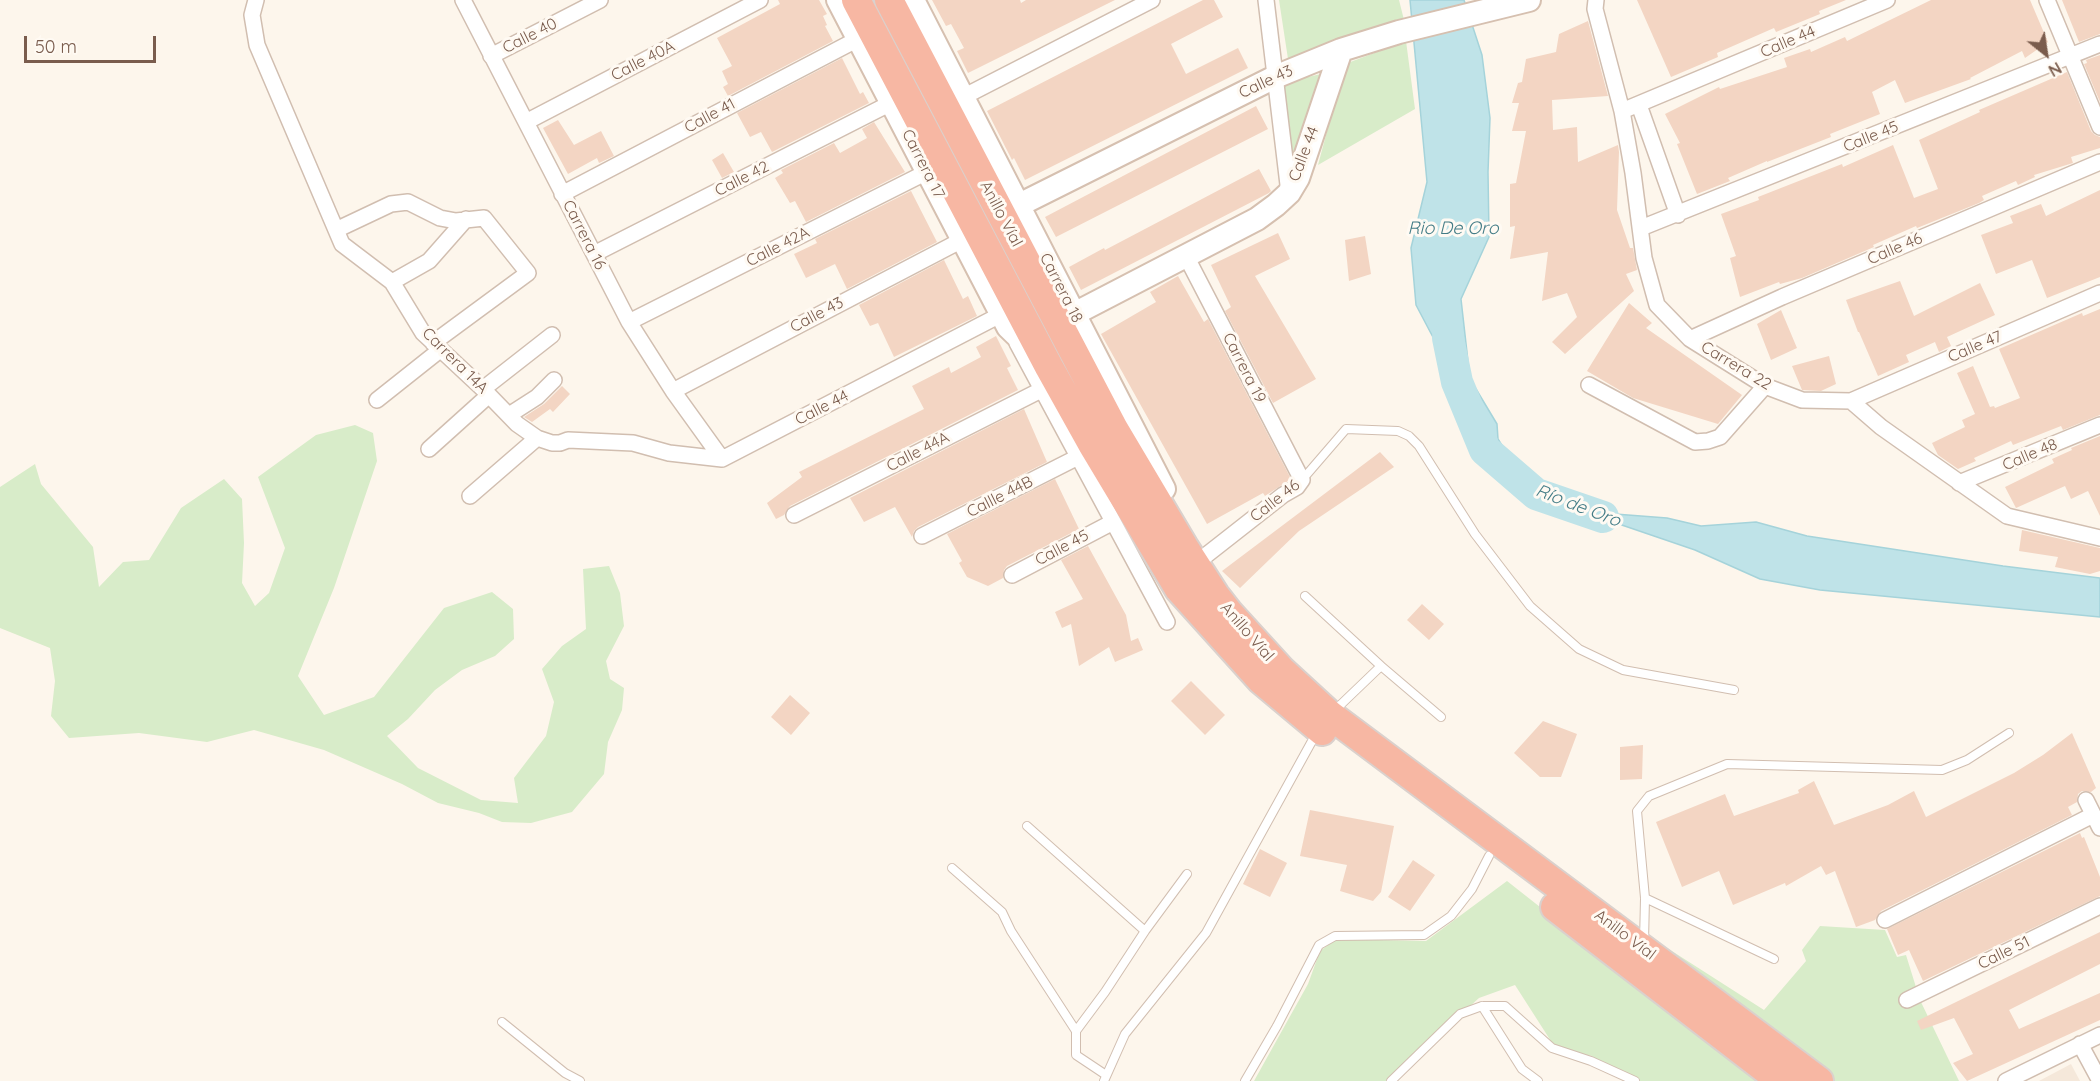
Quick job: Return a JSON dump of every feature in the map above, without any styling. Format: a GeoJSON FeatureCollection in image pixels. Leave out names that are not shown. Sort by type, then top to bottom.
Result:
{"type":"FeatureCollection","features":[{"type":"Feature","properties":{"kind":"highway","name":"Anillo Víal"},"geometry":{"type":"LineString","coordinates":[[856,0],[1045,378],[1092,444],[1179,589],[1261,680],[1324,722],[1644,949],[1819,1081]]}},
{"type":"Feature","properties":{"kind":"highway","name":"Anillo Víal"},"geometry":{"type":"LineString","coordinates":[[889,0],[1114,429],[1189,556],[1215,595],[1324,722],[1489,856],[1781,1081]]}},
{"type":"Feature","properties":{"kind":"street","name":"Carrera 14A"},"geometry":{"type":"LineString","coordinates":[[256,0],[252,15],[257,45],[342,244],[392,282],[423,333],[517,424],[537,438]]}},
{"type":"Feature","properties":{"kind":"street","name":"Carrera 16"},"geometry":{"type":"LineString","coordinates":[[463,0],[628,322],[673,391],[722,459]]}},
{"type":"Feature","properties":{"kind":"street","name":"Calle 40"},"geometry":{"type":"LineString","coordinates":[[491,56],[600,0]]}},
{"type":"Feature","properties":{"kind":"street","name":"Calle 40A"},"geometry":{"type":"LineString","coordinates":[[525,122],[760,0]]}},
{"type":"Feature","properties":{"kind":"street","name":"Carrera 17"},"geometry":{"type":"LineString","coordinates":[[838,0],[1005,321],[1045,378],[1078,457],[1167,622]]}},
{"type":"Feature","properties":{"kind":"street","name":"Carrera 18"},"geometry":{"type":"LineString","coordinates":[[913,0],[1168,497],[1189,556]]}},
{"type":"Feature","properties":{"kind":"street"},"geometry":{"type":"LineString","coordinates":[[963,97],[1152,0]]}},
{"type":"Feature","properties":{"kind":"street"},"geometry":{"type":"LineString","coordinates":[[1266,0],[1289,193]]}},
{"type":"Feature","properties":{"kind":"street","name":"Calle 43"},"geometry":{"type":"LineString","coordinates":[[1019,205],[1275,77],[1341,50],[1399,32],[1529,0]]}},
{"type":"Feature","properties":{"kind":"street","name":"Calle 44"},"geometry":{"type":"LineString","coordinates":[[1622,111],[1887,0]]}},
{"type":"Feature","properties":{"kind":"street"},"geometry":{"type":"LineString","coordinates":[[2047,0],[2100,127]]}},
{"type":"Feature","properties":{"kind":"street","name":"Carrera 22"},"geometry":{"type":"LineString","coordinates":[[1592,3],[1622,111],[1634,173],[1644,258],[1658,305],[1690,339],[1766,386],[1802,400],[1851,401]]}},
{"type":"Feature","properties":{"kind":"street","name":"Calle 41"},"geometry":{"type":"LineString","coordinates":[[562,194],[858,39]]}},
{"type":"Feature","properties":{"kind":"street","name":"Calle 45"},"geometry":{"type":"LineString","coordinates":[[1641,228],[2100,44]]}},
{"type":"Feature","properties":{"kind":"street","name":"Calle 44"},"geometry":{"type":"LineString","coordinates":[[1074,314],[1257,219],[1289,193],[1298,178],[1341,50]]}},
{"type":"Feature","properties":{"kind":"street","name":"Calle 42"},"geometry":{"type":"LineString","coordinates":[[594,254],[891,103]]}},
{"type":"Feature","properties":{"kind":"street"},"geometry":{"type":"LineString","coordinates":[[1639,105],[1678,215]]}},
{"type":"Feature","properties":{"kind":"street","name":"Calle 46"},"geometry":{"type":"LineString","coordinates":[[1690,339],[1782,297],[2100,162]]}},
{"type":"Feature","properties":{"kind":"street","name":"Calle 42A"},"geometry":{"type":"LineString","coordinates":[[628,322],[927,172]]}},
{"type":"Feature","properties":{"kind":"street"},"geometry":{"type":"LineString","coordinates":[[336,230],[391,204],[408,202],[440,218],[456,221],[484,218],[528,273],[437,347],[377,400]]}},
{"type":"Feature","properties":{"kind":"street"},"geometry":{"type":"LineString","coordinates":[[392,282],[429,261],[466,219]]}},
{"type":"Feature","properties":{"kind":"street","name":"Calle 43"},"geometry":{"type":"LineString","coordinates":[[673,391],[962,240]]}},
{"type":"Feature","properties":{"kind":"street","name":"Carrera 19"},"geometry":{"type":"LineString","coordinates":[[1186,256],[1302,480]]}},
{"type":"Feature","properties":{"kind":"street","name":"Calle 47"},"geometry":{"type":"LineString","coordinates":[[1851,401],[2100,293]]}},
{"type":"Feature","properties":{"kind":"street","name":"Calle 44"},"geometry":{"type":"LineString","coordinates":[[722,459],[1005,321]]}},
{"type":"Feature","properties":{"kind":"street"},"geometry":{"type":"LineString","coordinates":[[429,449],[486,392],[552,335]]}},
{"type":"Feature","properties":{"kind":"street","name":"Calle 44A"},"geometry":{"type":"LineString","coordinates":[[794,515],[1045,378]]}},
{"type":"Feature","properties":{"kind":"street"},"geometry":{"type":"LineString","coordinates":[[509,416],[537,397],[554,380]]}},
{"type":"Feature","properties":{"kind":"street"},"geometry":{"type":"LineString","coordinates":[[1588,386],[1695,442],[1720,437],[1766,386]]}},
{"type":"Feature","properties":{"kind":"street"},"geometry":{"type":"LineString","coordinates":[[1851,401],[1881,427],[2007,516],[2100,538]]}},
{"type":"Feature","properties":{"kind":"street","name":"Calle 48"},"geometry":{"type":"LineString","coordinates":[[1959,483],[2100,425]]}},
{"type":"Feature","properties":{"kind":"street"},"geometry":{"type":"LineString","coordinates":[[470,496],[537,438],[557,444],[568,440],[633,443],[669,453],[722,459]]}},
{"type":"Feature","properties":{"kind":"street","name":"Callle 44B"},"geometry":{"type":"LineString","coordinates":[[922,536],[1078,457]]}},
{"type":"Feature","properties":{"kind":"street","name":"Calle 46"},"geometry":{"type":"LineString","coordinates":[[1189,556],[1297,487],[1302,480]]}},
{"type":"Feature","properties":{"kind":"street","name":"Calle 45"},"geometry":{"type":"LineString","coordinates":[[1012,574],[1113,522]]}},
{"type":"Feature","properties":{"kind":"street"},"geometry":{"type":"LineString","coordinates":[[1885,920],[2097,822],[2086,800]]}},
{"type":"Feature","properties":{"kind":"street","name":"Calle 51"},"geometry":{"type":"LineString","coordinates":[[1907,1000],[2100,906]]}},
{"type":"Feature","properties":{"kind":"street"},"geometry":{"type":"LineString","coordinates":[[2006,1081],[2100,1035]]}},
{"type":"Feature","properties":{"kind":"street"},"geometry":{"type":"LineString","coordinates":[[2080,1044],[2100,1081]]}},
{"type":"Feature","properties":{"kind":"lane","name":"Calle 46"},"geometry":{"type":"LineString","coordinates":[[1302,480],[1346,429],[1398,431],[1409,436],[1419,447],[1475,534],[1530,606],[1579,649],[1623,669],[1734,690]]}},
{"type":"Feature","properties":{"kind":"lane"},"geometry":{"type":"LineString","coordinates":[[1305,596],[1441,717]]}},
{"type":"Feature","properties":{"kind":"lane"},"geometry":{"type":"LineString","coordinates":[[952,868],[1002,912],[1011,931],[1076,1031],[1076,1055],[1105,1078],[1125,1034],[1206,933],[1324,722],[1381,666]]}},
{"type":"Feature","properties":{"kind":"lane"},"geometry":{"type":"LineString","coordinates":[[1644,949],[1645,897],[1637,811],[1649,796],[1727,764],[1942,770],[1967,760],[2009,734]]}},
{"type":"Feature","properties":{"kind":"lane"},"geometry":{"type":"LineString","coordinates":[[1027,826],[1145,931]]}},
{"type":"Feature","properties":{"kind":"lane"},"geometry":{"type":"LineString","coordinates":[[1245,1081],[1277,1026],[1319,945],[1335,936],[1424,935],[1451,916],[1472,889],[1489,856]]}},
{"type":"Feature","properties":{"kind":"lane"},"geometry":{"type":"LineString","coordinates":[[1076,1031],[1187,874]]}},
{"type":"Feature","properties":{"kind":"lane"},"geometry":{"type":"LineString","coordinates":[[1645,897],[1774,959]]}},
{"type":"Feature","properties":{"kind":"lane"},"geometry":{"type":"LineString","coordinates":[[1391,1081],[1460,1014],[1482,1006],[1505,1006],[1552,1048],[1591,1061],[1635,1081]]}},
{"type":"Feature","properties":{"kind":"lane"},"geometry":{"type":"LineString","coordinates":[[1482,1006],[1522,1069],[1538,1081]]}},
{"type":"Feature","properties":{"kind":"lane"},"geometry":{"type":"LineString","coordinates":[[502,1022],[566,1073],[580,1081]]}},
{"type":"Feature","properties":{"kind":"shaded area"},"geometry":{"type":"Polygon","coordinates":[[[2071,1064],[2080,1081],[2039,1081],[2071,1064]]]}},
{"type":"Feature","properties":{"kind":"green space"},"geometry":{"type":"Polygon","coordinates":[[[1279,0],[1399,0],[1405,24],[1288,59],[1279,0]]]}},
{"type":"Feature","properties":{"kind":"green space"},"geometry":{"type":"Polygon","coordinates":[[[1406,41],[1415,109],[1318,165],[1345,64],[1406,41]]]}},
{"type":"Feature","properties":{"kind":"green space"},"geometry":{"type":"Polygon","coordinates":[[[1330,72],[1293,168],[1281,83],[1330,72]]]}},
{"type":"Feature","properties":{"kind":"green space"},"geometry":{"type":"Polygon","coordinates":[[[355,425],[373,433],[377,461],[334,588],[298,676],[324,715],[374,697],[444,608],[492,592],[513,609],[514,639],[495,656],[462,670],[435,690],[408,719],[387,736],[418,768],[481,800],[518,803],[514,778],[546,736],[554,702],[542,669],[562,646],[586,629],[583,569],[609,566],[620,593],[624,626],[606,661],[610,679],[624,688],[622,710],[608,742],[604,774],[572,812],[531,823],[502,822],[479,813],[438,803],[402,784],[324,750],[254,730],[207,742],[139,733],[69,738],[51,716],[55,681],[50,648],[0,628],[0,487],[35,464],[41,484],[93,547],[99,587],[123,562],[149,560],[181,508],[224,479],[242,499],[244,543],[242,583],[255,606],[269,593],[285,548],[258,477],[316,435],[355,425]]]}},
{"type":"Feature","properties":{"kind":"green space"},"geometry":{"type":"Polygon","coordinates":[[[1507,881],[1761,1081],[1628,1081],[1592,1056],[1556,1049],[1515,985],[1479,998],[1388,1081],[1254,1081],[1308,984],[1320,951],[1336,939],[1426,941],[1507,881]]]}},
{"type":"Feature","properties":{"kind":"green space"},"geometry":{"type":"Polygon","coordinates":[[[1820,926],[1885,930],[1897,957],[1906,955],[1920,1000],[1959,1081],[1835,1081],[1650,937],[1764,1010],[1806,961],[1802,950],[1820,926]]]}},
{"type":"Feature","properties":{"kind":"water","name":"Rio De Oro"},"geometry":{"type":"Polygon","coordinates":[[[1410,0],[1464,0],[1482,55],[1490,118],[1489,237],[1461,299],[1470,379],[1497,424],[1498,439],[1511,460],[1544,482],[1575,493],[1615,514],[1667,518],[1701,526],[1756,522],[1807,536],[2003,566],[2100,578],[2100,617],[1820,590],[1760,579],[1695,550],[1569,507],[1530,478],[1510,480],[1416,305],[1411,248],[1427,182],[1410,0]]]}},
{"type":"Feature","properties":{"kind":"building"},"geometry":{"type":"Polygon","coordinates":[[[778,0],[819,0],[827,14],[823,16],[827,25],[825,26],[833,41],[728,96],[723,87],[728,84],[722,71],[732,66],[717,38],[780,4],[778,0]]]}},
{"type":"Feature","properties":{"kind":"building"},"geometry":{"type":"Polygon","coordinates":[[[932,0],[1020,0],[1021,3],[1026,0],[1115,0],[968,73],[957,51],[964,48],[951,24],[946,26],[932,0]]]}},
{"type":"Feature","properties":{"kind":"building"},"geometry":{"type":"Polygon","coordinates":[[[1203,0],[1214,0],[1223,17],[1171,44],[1186,74],[1238,48],[1248,68],[1025,180],[987,111],[1203,0]]]}},
{"type":"Feature","properties":{"kind":"building"},"geometry":{"type":"Polygon","coordinates":[[[1637,0],[1846,0],[1819,11],[1820,14],[1776,32],[1774,28],[1717,53],[1718,57],[1671,77],[1637,0]]]}},
{"type":"Feature","properties":{"kind":"building"},"geometry":{"type":"Polygon","coordinates":[[[1931,0],[2030,0],[2048,42],[2025,58],[2022,51],[1971,79],[1905,103],[1895,80],[1872,92],[1880,114],[1830,134],[1831,137],[1728,178],[1730,181],[1697,194],[1677,144],[1680,143],[1665,114],[1719,87],[1720,89],[1787,67],[1784,58],[1810,49],[1811,52],[1845,37],[1847,41],[1931,0]]]}},
{"type":"Feature","properties":{"kind":"building"},"geometry":{"type":"Polygon","coordinates":[[[2062,0],[2100,0],[2100,34],[2079,42],[2062,0]]]}},
{"type":"Feature","properties":{"kind":"building"},"geometry":{"type":"Polygon","coordinates":[[[1588,21],[1608,96],[1552,100],[1553,130],[1577,127],[1578,162],[1618,145],[1617,210],[1630,248],[1633,248],[1637,270],[1626,274],[1634,291],[1565,354],[1552,342],[1577,317],[1567,293],[1542,301],[1548,252],[1510,259],[1515,226],[1510,227],[1510,184],[1516,183],[1526,131],[1512,131],[1519,103],[1512,103],[1518,83],[1522,82],[1526,59],[1556,52],[1559,34],[1588,21]]]}},
{"type":"Feature","properties":{"kind":"building"},"geometry":{"type":"Polygon","coordinates":[[[2100,55],[2100,102],[2084,64],[2087,63],[2086,60],[2100,55]]]}},
{"type":"Feature","properties":{"kind":"building"},"geometry":{"type":"Polygon","coordinates":[[[842,58],[860,94],[863,92],[869,103],[772,152],[761,132],[750,137],[737,113],[842,58]]]}},
{"type":"Feature","properties":{"kind":"building"},"geometry":{"type":"Polygon","coordinates":[[[2067,72],[2091,131],[2100,137],[2100,148],[2071,157],[2073,163],[2034,175],[2035,177],[2018,185],[2016,181],[1982,196],[1984,200],[1979,203],[1917,228],[1916,226],[1802,278],[1780,284],[1779,282],[1740,297],[1730,258],[1736,256],[1721,214],[1759,200],[1758,197],[1842,164],[1843,167],[1893,145],[1914,198],[1938,189],[1919,140],[1980,112],[1979,110],[2067,72]]]}},
{"type":"Feature","properties":{"kind":"building"},"geometry":{"type":"Polygon","coordinates":[[[1256,106],[1268,129],[1056,237],[1045,217],[1256,106]]]}},
{"type":"Feature","properties":{"kind":"building"},"geometry":{"type":"Polygon","coordinates":[[[558,120],[574,145],[601,131],[614,156],[599,163],[597,158],[568,174],[543,128],[558,120]]]}},
{"type":"Feature","properties":{"kind":"building"},"geometry":{"type":"Polygon","coordinates":[[[874,122],[905,172],[806,222],[795,201],[790,203],[775,178],[783,173],[781,170],[834,143],[840,153],[867,138],[862,129],[874,122]]]}},
{"type":"Feature","properties":{"kind":"building"},"geometry":{"type":"Polygon","coordinates":[[[723,153],[734,172],[722,178],[712,160],[723,153]]]}},
{"type":"Feature","properties":{"kind":"building"},"geometry":{"type":"Polygon","coordinates":[[[1259,169],[1271,191],[1269,193],[1081,290],[1069,267],[1259,169]]]}},
{"type":"Feature","properties":{"kind":"building"},"geometry":{"type":"Polygon","coordinates":[[[2100,190],[2100,277],[2047,298],[2032,260],[1996,274],[1981,235],[2013,223],[2010,216],[2041,204],[2046,216],[2100,190]]]}},
{"type":"Feature","properties":{"kind":"building"},"geometry":{"type":"Polygon","coordinates":[[[911,191],[937,242],[847,289],[835,264],[806,278],[794,254],[817,243],[815,239],[911,191]]]}},
{"type":"Feature","properties":{"kind":"building"},"geometry":{"type":"Polygon","coordinates":[[[1278,233],[1290,259],[1255,276],[1316,379],[1273,403],[1225,311],[1231,307],[1211,265],[1278,233]]]}},
{"type":"Feature","properties":{"kind":"building"},"geometry":{"type":"Polygon","coordinates":[[[1365,236],[1371,274],[1349,281],[1345,240],[1365,236]]]}},
{"type":"Feature","properties":{"kind":"building"},"geometry":{"type":"Polygon","coordinates":[[[944,260],[963,299],[968,296],[977,316],[894,357],[878,323],[870,326],[859,305],[944,260]]]}},
{"type":"Feature","properties":{"kind":"building"},"geometry":{"type":"Polygon","coordinates":[[[1178,276],[1204,322],[1208,319],[1291,479],[1265,496],[1263,493],[1207,524],[1101,334],[1156,302],[1150,292],[1178,276]]]}},
{"type":"Feature","properties":{"kind":"building"},"geometry":{"type":"Polygon","coordinates":[[[1900,281],[1914,316],[1980,283],[1995,315],[1947,337],[1951,346],[1939,352],[1935,342],[1906,355],[1909,362],[1878,376],[1846,300],[1900,281]]]}},
{"type":"Feature","properties":{"kind":"building"},"geometry":{"type":"Polygon","coordinates":[[[1629,303],[1652,323],[1646,328],[1742,395],[1718,424],[1633,398],[1587,371],[1629,303]]]}},
{"type":"Feature","properties":{"kind":"building"},"geometry":{"type":"Polygon","coordinates":[[[2100,309],[2100,415],[2063,430],[2061,426],[2013,445],[2011,441],[1974,458],[1976,461],[1958,469],[1938,455],[1932,443],[1965,427],[1962,420],[1975,414],[1957,373],[1973,366],[1990,407],[1995,408],[2020,398],[1999,349],[2082,313],[2083,316],[2100,309]]]}},
{"type":"Feature","properties":{"kind":"building"},"geometry":{"type":"Polygon","coordinates":[[[1781,310],[1797,348],[1771,360],[1757,324],[1781,310]]]}},
{"type":"Feature","properties":{"kind":"building"},"geometry":{"type":"Polygon","coordinates":[[[996,336],[1011,366],[1007,368],[1018,390],[790,506],[784,515],[776,519],[767,503],[802,477],[799,472],[924,409],[912,386],[949,367],[951,373],[981,357],[976,347],[996,336]]]}},
{"type":"Feature","properties":{"kind":"building"},"geometry":{"type":"Polygon","coordinates":[[[1829,356],[1836,384],[1821,391],[1802,390],[1792,366],[1829,356]]]}},
{"type":"Feature","properties":{"kind":"building"},"geometry":{"type":"Polygon","coordinates":[[[562,386],[570,394],[553,412],[550,409],[532,422],[524,417],[544,404],[562,386]]]}},
{"type":"Feature","properties":{"kind":"building"},"geometry":{"type":"Polygon","coordinates":[[[1024,409],[1047,462],[918,527],[912,537],[895,507],[864,522],[850,498],[1024,409]]]}},
{"type":"Feature","properties":{"kind":"building"},"geometry":{"type":"Polygon","coordinates":[[[2100,436],[2100,516],[2088,491],[2071,499],[2065,486],[2016,508],[2005,487],[2054,463],[2052,459],[2072,450],[2071,448],[2100,436]]]}},
{"type":"Feature","properties":{"kind":"building"},"geometry":{"type":"Polygon","coordinates":[[[1380,452],[1394,467],[1299,531],[1240,588],[1222,571],[1380,452]]]}},
{"type":"Feature","properties":{"kind":"building"},"geometry":{"type":"Polygon","coordinates":[[[1055,479],[1079,529],[1007,566],[1003,578],[988,586],[967,577],[959,563],[962,561],[947,534],[1055,479]]]}},
{"type":"Feature","properties":{"kind":"building"},"geometry":{"type":"Polygon","coordinates":[[[2022,530],[2100,548],[2100,571],[2090,574],[2055,567],[2058,557],[2019,551],[2022,530]]]}},
{"type":"Feature","properties":{"kind":"building"},"geometry":{"type":"Polygon","coordinates":[[[1088,546],[1126,615],[1131,641],[1138,638],[1143,650],[1115,662],[1109,647],[1079,666],[1071,624],[1062,628],[1055,612],[1083,599],[1061,560],[1088,546]]]}},
{"type":"Feature","properties":{"kind":"building"},"geometry":{"type":"Polygon","coordinates":[[[1422,604],[1444,624],[1429,640],[1407,620],[1422,604]]]}},
{"type":"Feature","properties":{"kind":"building"},"geometry":{"type":"Polygon","coordinates":[[[1191,681],[1225,715],[1205,735],[1171,701],[1191,681]]]}},
{"type":"Feature","properties":{"kind":"building"},"geometry":{"type":"Polygon","coordinates":[[[790,695],[810,713],[791,735],[771,717],[790,695]]]}},
{"type":"Feature","properties":{"kind":"building"},"geometry":{"type":"Polygon","coordinates":[[[1543,721],[1577,734],[1561,777],[1540,777],[1514,753],[1543,721]]]}},
{"type":"Feature","properties":{"kind":"building"},"geometry":{"type":"Polygon","coordinates":[[[2072,733],[2096,788],[2091,792],[2082,791],[2078,794],[2077,802],[2068,807],[2072,815],[1881,911],[1875,920],[1856,927],[1835,871],[1826,875],[1821,866],[1786,886],[1785,883],[1733,905],[1719,871],[1682,887],[1656,822],[1725,794],[1734,816],[1799,793],[1798,790],[1814,781],[1834,825],[1888,805],[1914,791],[1926,817],[2014,773],[2072,733]]]}},
{"type":"Feature","properties":{"kind":"building"},"geometry":{"type":"Polygon","coordinates":[[[1643,745],[1642,779],[1620,780],[1620,747],[1643,745]]]}},
{"type":"Feature","properties":{"kind":"building"},"geometry":{"type":"Polygon","coordinates":[[[1310,810],[1394,826],[1381,892],[1373,901],[1340,891],[1347,865],[1300,856],[1310,810]]]}},
{"type":"Feature","properties":{"kind":"building"},"geometry":{"type":"Polygon","coordinates":[[[2080,833],[2082,838],[2084,837],[2100,877],[2100,896],[1923,981],[1909,950],[1898,955],[1887,929],[2080,833]]]}},
{"type":"Feature","properties":{"kind":"building"},"geometry":{"type":"Polygon","coordinates":[[[1260,849],[1287,863],[1270,897],[1243,884],[1260,849]]]}},
{"type":"Feature","properties":{"kind":"building"},"geometry":{"type":"Polygon","coordinates":[[[1413,860],[1435,875],[1410,911],[1388,897],[1413,860]]]}},
{"type":"Feature","properties":{"kind":"building"},"geometry":{"type":"Polygon","coordinates":[[[2100,932],[2100,964],[2009,1010],[2019,1029],[2100,993],[2100,1020],[1967,1081],[1953,1063],[1973,1054],[1954,1018],[1921,1030],[1917,1021],[2100,932]]]}},
{"type":"Feature","properties":{"kind":"waterway","name":"Río de Oro"},"geometry":{"type":"LineString","coordinates":[[1448,338],[1457,382],[1485,450],[1536,494],[1603,517]]}}]}
